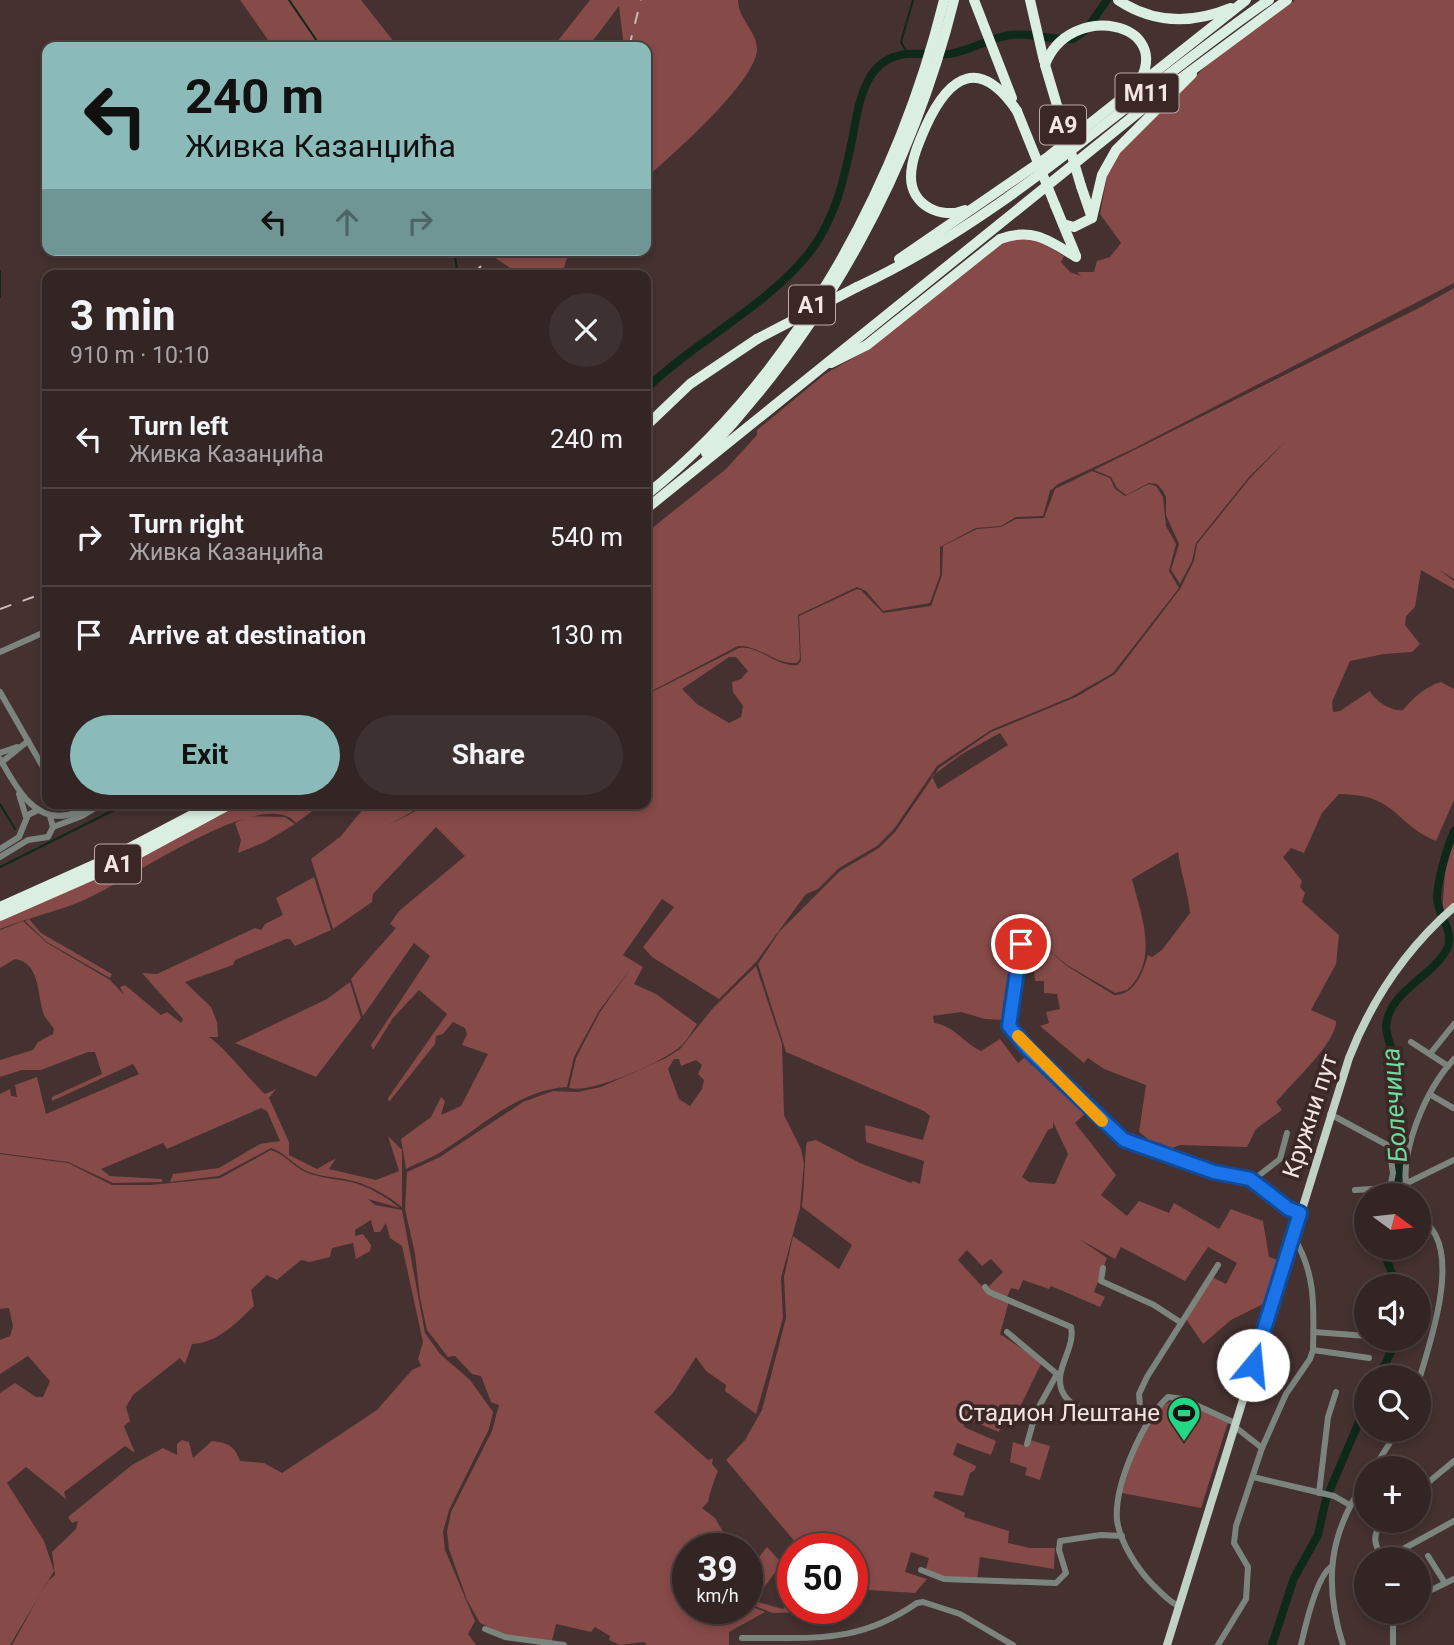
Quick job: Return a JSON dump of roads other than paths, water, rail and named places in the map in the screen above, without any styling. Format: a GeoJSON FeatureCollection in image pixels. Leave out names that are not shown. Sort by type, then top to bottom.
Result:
{"type":"FeatureCollection","features":[{"type":"Feature","properties":{"kind":"highway"},"geometry":{"type":"LineString","coordinates":[[937,44],[944,0]]}},
{"type":"Feature","properties":{"kind":"highway"},"geometry":{"type":"LineString","coordinates":[[928,77],[954,0]]}},
{"type":"Feature","properties":{"kind":"highway","name":"A9"},"geometry":{"type":"LineString","coordinates":[[824,366],[867,345],[1000,239],[1019,234],[1037,235],[1053,241],[1076,257],[974,0]]}},
{"type":"Feature","properties":{"kind":"highway","name":"A9"},"geometry":{"type":"LineString","coordinates":[[1030,0],[1045,65],[1092,218]]}},
{"type":"Feature","properties":{"kind":"highway"},"geometry":{"type":"LineString","coordinates":[[1119,0],[1149,16],[1182,20],[1213,15],[1245,1]]}},
{"type":"Feature","properties":{"kind":"highway","name":"M11"},"geometry":{"type":"LineString","coordinates":[[871,281],[1027,187],[1269,0]]}},
{"type":"Feature","properties":{"kind":"highway","name":"M11"},"geometry":{"type":"LineString","coordinates":[[824,366],[1198,65],[1287,0]]}},
{"type":"Feature","properties":{"kind":"highway"},"geometry":{"type":"LineString","coordinates":[[651,420],[690,384],[726,358],[871,281],[988,200],[1129,94],[1245,1]]}},
{"type":"Feature","properties":{"kind":"highway"},"geometry":{"type":"LineString","coordinates":[[1116,11],[1139,32],[1145,53],[1142,76],[1129,94]]}},
{"type":"Feature","properties":{"kind":"highway"},"geometry":{"type":"LineString","coordinates":[[1045,65],[1056,29]]}},
{"type":"Feature","properties":{"kind":"highway"},"geometry":{"type":"LineString","coordinates":[[1063,224],[1074,226],[1092,218],[1102,175],[1110,158],[1135,128],[1184,85],[1198,65]]}},
{"type":"Feature","properties":{"kind":"highway","name":"A1"},"geometry":{"type":"LineString","coordinates":[[651,505],[679,481],[760,392],[831,293],[892,178],[928,77]]}},
{"type":"Feature","properties":{"kind":"highway","name":"A1"},"geometry":{"type":"LineString","coordinates":[[651,491],[685,463],[737,406],[816,300],[878,188],[928,77]]}},
{"type":"Feature","properties":{"kind":"highway"},"geometry":{"type":"LineString","coordinates":[[988,200],[961,212],[944,214],[927,207],[915,194],[911,180],[914,158],[935,106],[947,89],[963,80],[985,80],[1000,89],[1017,111]]}},
{"type":"Feature","properties":{"kind":"highway"},"geometry":{"type":"LineString","coordinates":[[679,481],[824,366]]}},
{"type":"Feature","properties":{"kind":"highway","name":"A1"},"geometry":{"type":"LineString","coordinates":[[0,907],[107,859],[203,809]]}},
{"type":"Feature","properties":{"kind":"highway","name":"A1"},"geometry":{"type":"LineString","coordinates":[[0,916],[123,862],[221,809]]}},
{"type":"Feature","properties":{"kind":"main road","name":"Кружни пут"},"geometry":{"type":"LineString","coordinates":[[1167,1645],[1349,1058],[1372,1006],[1402,962],[1450,910]]}},
{"type":"Feature","properties":{"kind":"street"},"geometry":{"type":"LineString","coordinates":[[0,652],[42,633]]}},
{"type":"Feature","properties":{"kind":"street"},"geometry":{"type":"LineString","coordinates":[[0,692],[42,765]]}},
{"type":"Feature","properties":{"kind":"street"},"geometry":{"type":"LineString","coordinates":[[28,741],[1,761],[17,789],[38,810],[50,816],[66,815],[85,809]]}},
{"type":"Feature","properties":{"kind":"street"},"geometry":{"type":"LineString","coordinates":[[0,752],[18,747]]}},
{"type":"Feature","properties":{"kind":"street"},"geometry":{"type":"LineString","coordinates":[[17,789],[26,833],[34,839]]}},
{"type":"Feature","properties":{"kind":"street"},"geometry":{"type":"LineString","coordinates":[[0,857],[23,842],[48,836],[53,827],[93,809]]}},
{"type":"Feature","properties":{"kind":"street"},"geometry":{"type":"LineString","coordinates":[[0,849],[19,836],[25,822],[38,810]]}},
{"type":"Feature","properties":{"kind":"street"},"geometry":{"type":"LineString","coordinates":[[50,816],[53,827]]}},
{"type":"Feature","properties":{"kind":"street"},"geometry":{"type":"LineString","coordinates":[[1026,939],[1021,944],[1015,997],[1008,1019],[1009,1026],[1028,1049],[1105,1124],[1133,1146],[1214,1172],[1254,1180],[1289,1209],[1300,1213]]}},
{"type":"Feature","properties":{"kind":"street"},"geometry":{"type":"LineString","coordinates":[[1430,1054],[1454,1024]]}},
{"type":"Feature","properties":{"kind":"street"},"geometry":{"type":"LineString","coordinates":[[1411,1042],[1448,1066]]}},
{"type":"Feature","properties":{"kind":"street"},"geometry":{"type":"LineString","coordinates":[[1405,1183],[1405,1155],[1431,1095],[1454,1059]]}},
{"type":"Feature","properties":{"kind":"street"},"geometry":{"type":"LineString","coordinates":[[1431,1095],[1453,1108]]}},
{"type":"Feature","properties":{"kind":"street"},"geometry":{"type":"LineString","coordinates":[[1330,1114],[1390,1146],[1393,1173],[1391,1183]]}},
{"type":"Feature","properties":{"kind":"street"},"geometry":{"type":"LineString","coordinates":[[1254,1180],[1280,1159],[1287,1133]]}},
{"type":"Feature","properties":{"kind":"street"},"geometry":{"type":"LineString","coordinates":[[1407,1183],[1454,1160]]}},
{"type":"Feature","properties":{"kind":"street"},"geometry":{"type":"LineString","coordinates":[[1423,1365],[1438,1314],[1441,1258],[1432,1231]]}},
{"type":"Feature","properties":{"kind":"street"},"geometry":{"type":"LineString","coordinates":[[1218,1645],[1246,1599],[1248,1567],[1233,1538],[1262,1448],[1286,1394],[1310,1359],[1313,1350],[1315,1297],[1311,1274],[1293,1236]]}},
{"type":"Feature","properties":{"kind":"street"},"geometry":{"type":"LineString","coordinates":[[1140,1406],[1139,1394],[1147,1377],[1173,1340],[1180,1322],[1218,1265]]}},
{"type":"Feature","properties":{"kind":"street"},"geometry":{"type":"LineString","coordinates":[[1103,1268],[1101,1281],[1160,1308],[1180,1322]]}},
{"type":"Feature","properties":{"kind":"street"},"geometry":{"type":"LineString","coordinates":[[985,1287],[989,1292],[1071,1326],[1072,1334],[1058,1376],[1036,1412],[1027,1444]]}},
{"type":"Feature","properties":{"kind":"street"},"geometry":{"type":"LineString","coordinates":[[1007,1332],[1058,1376],[1062,1391],[1068,1399],[1100,1415],[1125,1415],[1140,1406]]}},
{"type":"Feature","properties":{"kind":"street"},"geometry":{"type":"LineString","coordinates":[[1314,1332],[1354,1335]]}},
{"type":"Feature","properties":{"kind":"street"},"geometry":{"type":"LineString","coordinates":[[1313,1350],[1369,1358]]}},
{"type":"Feature","properties":{"kind":"street"},"geometry":{"type":"LineString","coordinates":[[1325,1494],[1328,1417],[1336,1392]]}},
{"type":"Feature","properties":{"kind":"street"},"geometry":{"type":"LineString","coordinates":[[1179,1606],[1143,1575],[1117,1522],[1120,1493],[1130,1461],[1153,1414],[1168,1397],[1174,1396],[1235,1425],[1262,1448]]}},
{"type":"Feature","properties":{"kind":"street"},"geometry":{"type":"LineString","coordinates":[[1140,1406],[1153,1414]]}},
{"type":"Feature","properties":{"kind":"street"},"geometry":{"type":"LineString","coordinates":[[1431,1480],[1454,1461]]}},
{"type":"Feature","properties":{"kind":"street"},"geometry":{"type":"LineString","coordinates":[[1253,1477],[1325,1494],[1348,1504]]}},
{"type":"Feature","properties":{"kind":"street"},"geometry":{"type":"LineString","coordinates":[[1343,1645],[1331,1567],[1348,1504],[1354,1496]]}},
{"type":"Feature","properties":{"kind":"street"},"geometry":{"type":"LineString","coordinates":[[1406,1547],[1454,1521]]}},
{"type":"Feature","properties":{"kind":"street"},"geometry":{"type":"LineString","coordinates":[[921,1570],[944,1579],[1056,1583],[1066,1573],[1059,1550],[1060,1541],[1101,1535],[1122,1536]]}},
{"type":"Feature","properties":{"kind":"street"},"geometry":{"type":"LineString","coordinates":[[1431,1561],[1445,1583]]}},
{"type":"Feature","properties":{"kind":"street"},"geometry":{"type":"LineString","coordinates":[[1301,1645],[1313,1601],[1325,1572],[1331,1567]]}},
{"type":"Feature","properties":{"kind":"street"},"geometry":{"type":"LineString","coordinates":[[1431,1590],[1454,1579]]}},
{"type":"Feature","properties":{"kind":"street"},"geometry":{"type":"LineString","coordinates":[[742,1638],[849,1635],[877,1626],[923,1602],[960,1614],[1013,1645]]}},
{"type":"Feature","properties":{"kind":"street"},"geometry":{"type":"LineString","coordinates":[[1393,1624],[1393,1645]]}},
{"type":"Feature","properties":{"kind":"street"},"geometry":{"type":"LineString","coordinates":[[485,1629],[505,1637],[564,1645]]}},
{"type":"Feature","properties":{"kind":"waterway"},"geometry":{"type":"LineString","coordinates":[[289,0],[318,42]]}},
{"type":"Feature","properties":{"kind":"waterway"},"geometry":{"type":"LineString","coordinates":[[908,54],[901,42],[913,0]]}},
{"type":"Feature","properties":{"kind":"waterway"},"geometry":{"type":"LineString","coordinates":[[651,384],[775,288],[812,249],[827,224],[838,197],[861,99],[872,74],[880,65],[906,54],[957,52],[1010,35],[1073,39],[1086,30],[1107,0]]}},
{"type":"Feature","properties":{"kind":"waterway"},"geometry":{"type":"LineString","coordinates":[[455,256],[457,270]]}},
{"type":"Feature","properties":{"kind":"waterway"},"geometry":{"type":"LineString","coordinates":[[0,271],[0,297]]}},
{"type":"Feature","properties":{"kind":"waterway"},"geometry":{"type":"LineString","coordinates":[[0,804],[15,829]]}},
{"type":"Feature","properties":{"kind":"waterway"},"geometry":{"type":"LineString","coordinates":[[0,867],[116,809]]}},
{"type":"Feature","properties":{"kind":"waterway","name":"Болечица"},"geometry":{"type":"LineString","coordinates":[[1397,1183],[1399,1128],[1393,1057],[1386,1026],[1395,1002],[1433,967],[1448,947],[1449,934],[1437,897],[1443,863],[1454,831]]}},
{"type":"Feature","properties":{"kind":"waterway","name":"Болечица"},"geometry":{"type":"LineString","coordinates":[[1387,1260],[1392,1274]]}},
{"type":"Feature","properties":{"kind":"waterway","name":"Болечица"},"geometry":{"type":"LineString","coordinates":[[1385,1365],[1391,1351]]}},
{"type":"Feature","properties":{"kind":"waterway","name":"Болечица"},"geometry":{"type":"LineString","coordinates":[[1272,1645],[1294,1578],[1318,1535],[1326,1499],[1354,1433]]}},
{"type":"Feature","properties":{"kind":"railway"},"geometry":{"type":"LineString","coordinates":[[630,42],[641,0]]}},
{"type":"Feature","properties":{"kind":"railway"},"geometry":{"type":"LineString","coordinates":[[477,270],[490,256]]}},
{"type":"Feature","properties":{"kind":"railway"},"geometry":{"type":"LineString","coordinates":[[0,609],[42,594]]}},
{"type":"Feature","properties":{"kind":"place","name":"Стадион Лештане"},"geometry":{"type":"Point","coordinates":[1184,1443]}}]}
